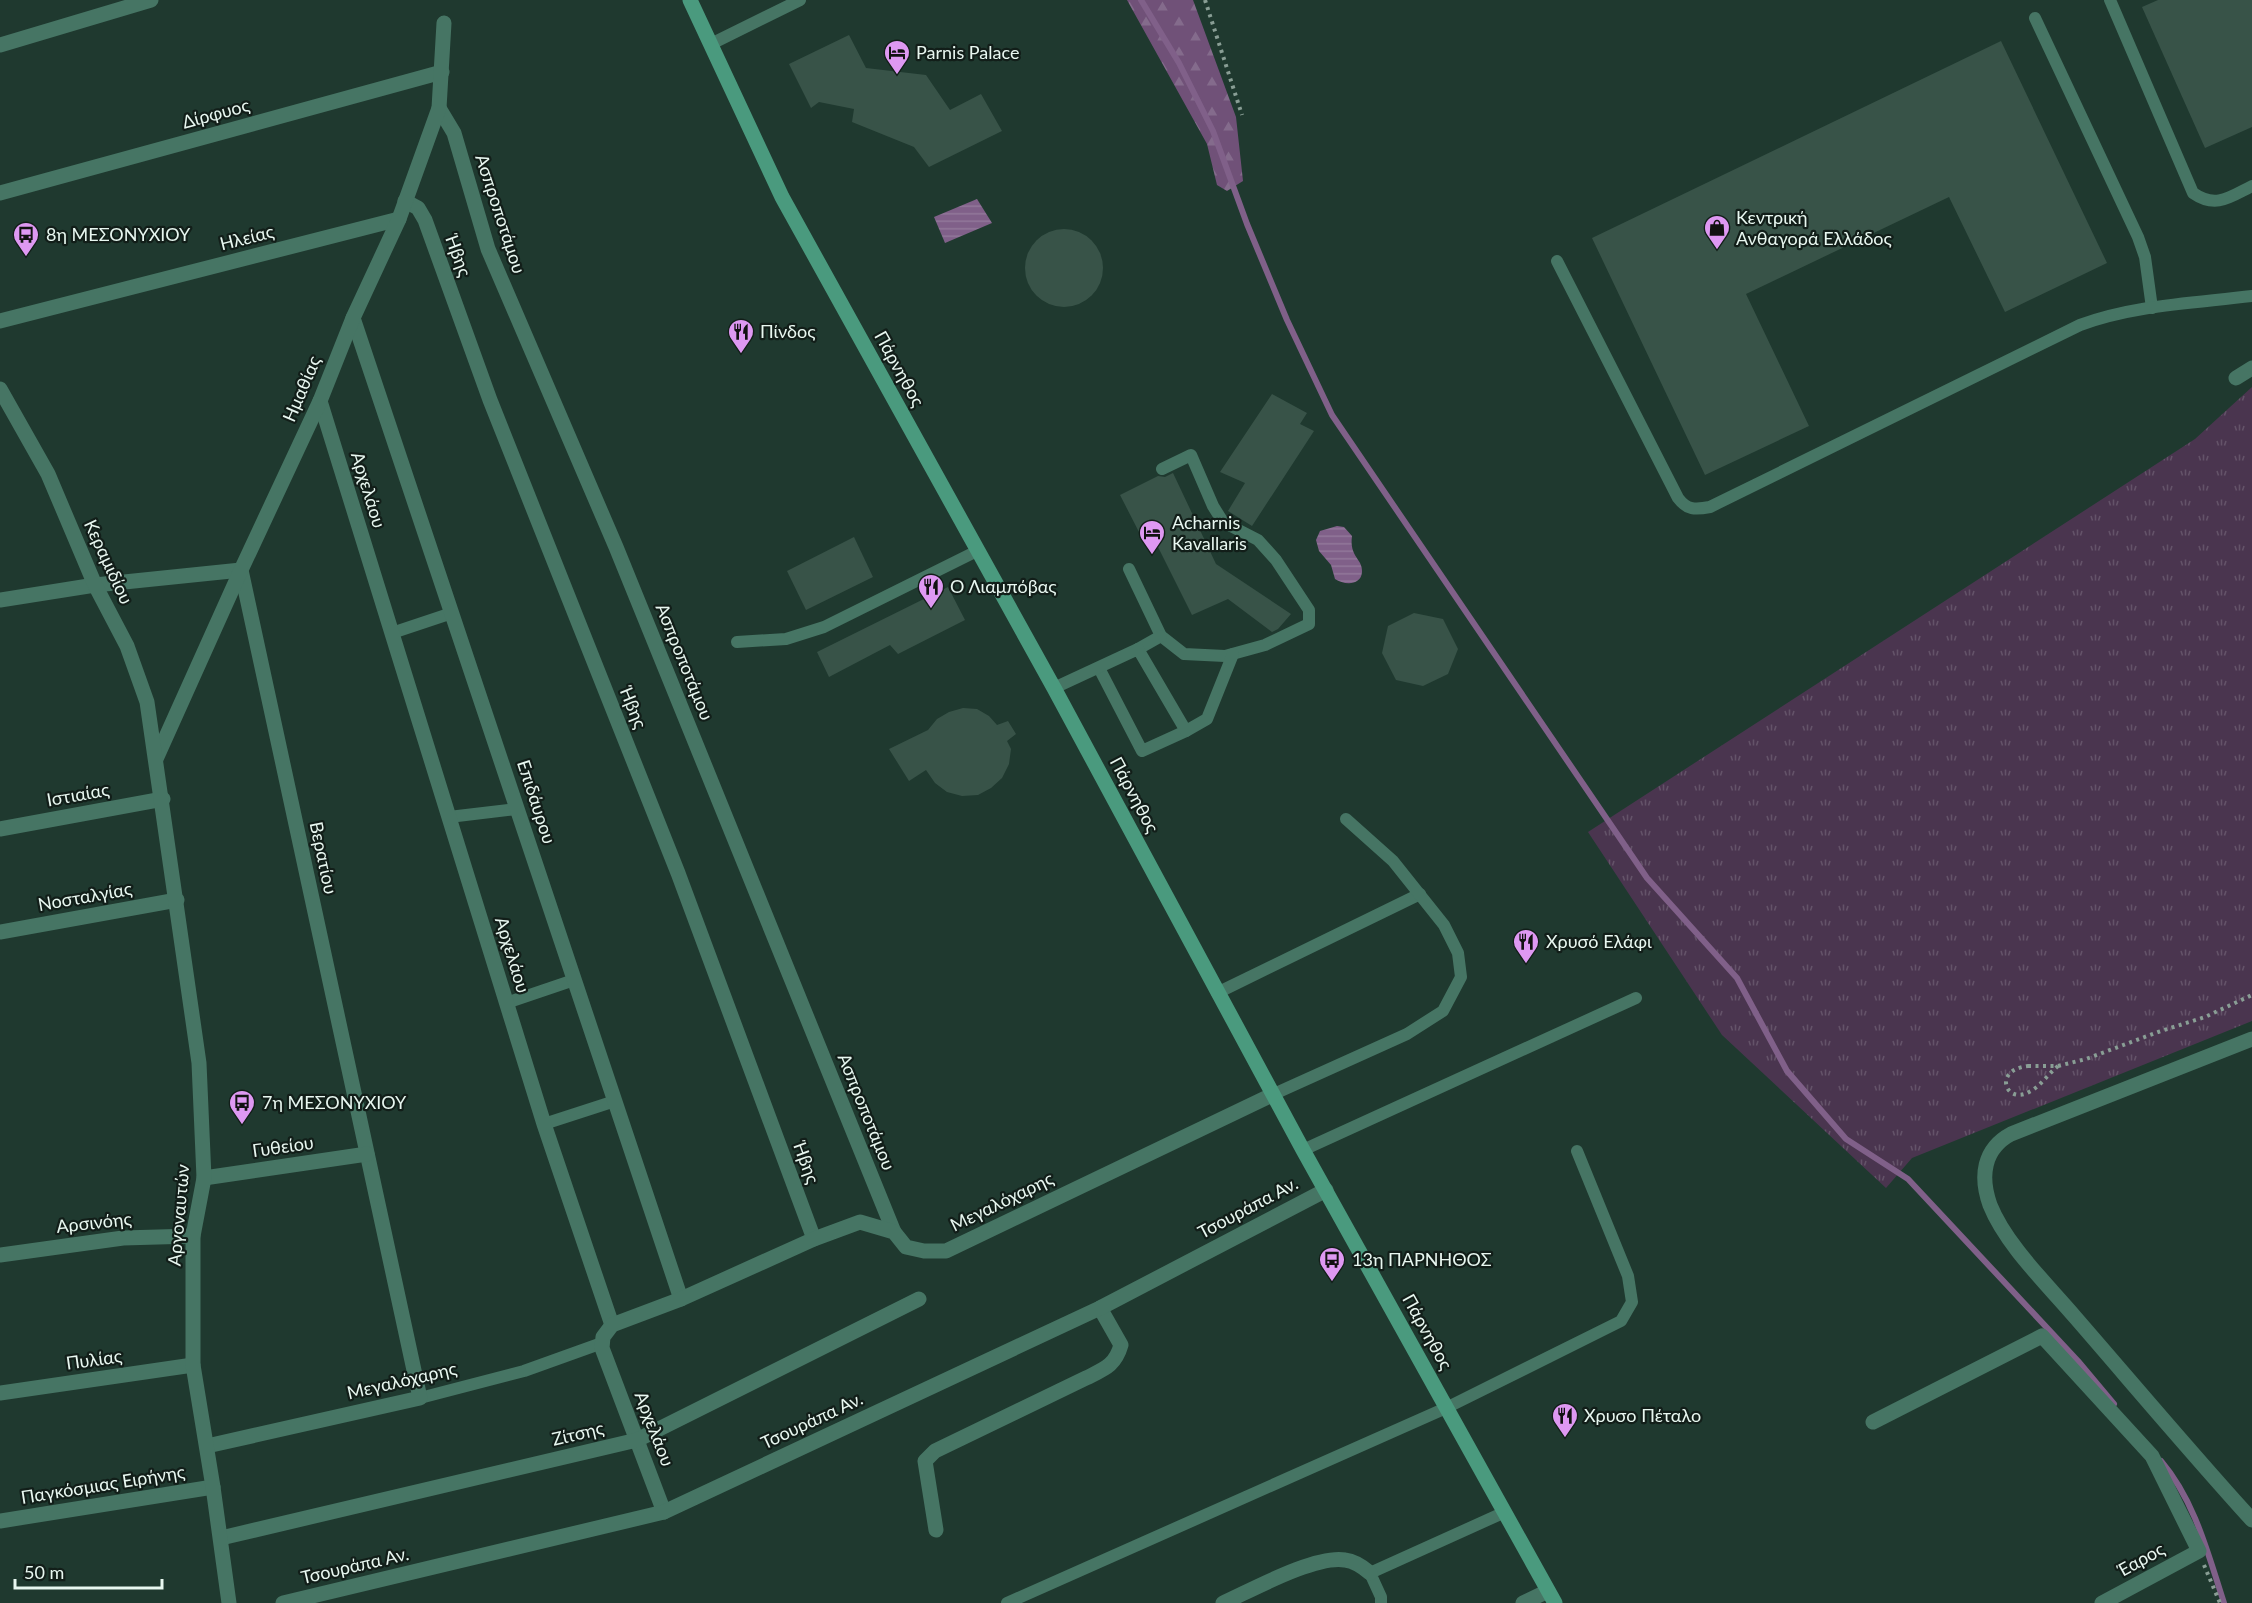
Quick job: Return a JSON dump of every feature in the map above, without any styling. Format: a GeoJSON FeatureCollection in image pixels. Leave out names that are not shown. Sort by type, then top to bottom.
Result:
{"type":"FeatureCollection","features":[{"type":"Feature","properties":{"kind":"main road","name":"Πάρνηθος"},"geometry":{"type":"LineString","coordinates":[[690,0],[782,197],[1054,688],[1303,1150],[1552,1597]]}},
{"type":"Feature","properties":{"kind":"street"},"geometry":{"type":"LineString","coordinates":[[0,45],[151,0]]}},
{"type":"Feature","properties":{"kind":"street","name":"Ημαθίας"},"geometry":{"type":"LineString","coordinates":[[156,759],[320,401],[353,318],[399,219],[439,108],[444,23]]}},
{"type":"Feature","properties":{"kind":"street","name":"Δίρφυος"},"geometry":{"type":"LineString","coordinates":[[0,192],[442,72]]}},
{"type":"Feature","properties":{"kind":"street","name":"Ασπροποτάμου"},"geometry":{"type":"LineString","coordinates":[[439,108],[454,134],[488,249],[616,547],[894,1232]]}},
{"type":"Feature","properties":{"kind":"street","name":"Ήβης"},"geometry":{"type":"LineString","coordinates":[[405,201],[418,208],[425,220],[490,400],[678,873],[814,1239]]}},
{"type":"Feature","properties":{"kind":"street","name":"Ηλείας"},"geometry":{"type":"LineString","coordinates":[[0,321],[399,219]]}},
{"type":"Feature","properties":{"kind":"street","name":"Επιδάυρου"},"geometry":{"type":"LineString","coordinates":[[353,318],[681,1299]]}},
{"type":"Feature","properties":{"kind":"street"},"geometry":{"type":"LineString","coordinates":[[2236,378],[2252,368]]}},
{"type":"Feature","properties":{"kind":"street","name":"Κεραμιδίου"},"geometry":{"type":"LineString","coordinates":[[0,389],[48,474],[96,585],[127,646],[147,702],[156,759]]}},
{"type":"Feature","properties":{"kind":"street","name":"Αρχελάου"},"geometry":{"type":"LineString","coordinates":[[320,401],[544,1124],[612,1325]]}},
{"type":"Feature","properties":{"kind":"street"},"geometry":{"type":"LineString","coordinates":[[0,600],[96,585],[241,570]]}},
{"type":"Feature","properties":{"kind":"street","name":"Βερατίου"},"geometry":{"type":"LineString","coordinates":[[241,570],[420,1398]]}},
{"type":"Feature","properties":{"kind":"street","name":"Αργοναυτών"},"geometry":{"type":"LineString","coordinates":[[156,759],[200,1063],[204,1178],[194,1236],[193,1365],[221,1538],[228,1603]]}},
{"type":"Feature","properties":{"kind":"street","name":"Ιστιαίας"},"geometry":{"type":"LineString","coordinates":[[0,829],[163,799]]}},
{"type":"Feature","properties":{"kind":"street","name":"Νοσταλγίας"},"geometry":{"type":"LineString","coordinates":[[0,932],[177,900]]}},
{"type":"Feature","properties":{"kind":"street"},"geometry":{"type":"LineString","coordinates":[[2252,1039],[2011,1134],[2001,1140],[1987,1158],[1984,1181],[1990,1205],[1996,1217],[2028,1262],[2252,1520]]}},
{"type":"Feature","properties":{"kind":"street","name":"Μεγαλόχαρης"},"geometry":{"type":"LineString","coordinates":[[612,1325],[681,1299],[814,1239],[860,1222],[894,1232],[906,1247],[924,1251],[946,1251],[1274,1094]]}},
{"type":"Feature","properties":{"kind":"street","name":"Γυθείου"},"geometry":{"type":"LineString","coordinates":[[204,1178],[367,1154]]}},
{"type":"Feature","properties":{"kind":"street","name":"Τσουράπα Αν."},"geometry":{"type":"LineString","coordinates":[[284,1603],[664,1512],[1100,1308],[1326,1190]]}},
{"type":"Feature","properties":{"kind":"street","name":"Αρσινόης"},"geometry":{"type":"LineString","coordinates":[[0,1255],[123,1238],[194,1236]]}},
{"type":"Feature","properties":{"kind":"street","name":"Ζίτσης"},"geometry":{"type":"LineString","coordinates":[[221,1538],[637,1440],[919,1299]]}},
{"type":"Feature","properties":{"kind":"street"},"geometry":{"type":"LineString","coordinates":[[936,1530],[925,1461],[935,1451],[1107,1368],[1117,1359],[1121,1345],[1100,1308]]}},
{"type":"Feature","properties":{"kind":"street"},"geometry":{"type":"LineString","coordinates":[[602,1343],[603,1337],[612,1325]]}},
{"type":"Feature","properties":{"kind":"street"},"geometry":{"type":"LineString","coordinates":[[1873,1422],[2042,1336],[2152,1456],[2199,1551]]}},
{"type":"Feature","properties":{"kind":"street","name":"Αρχελάου"},"geometry":{"type":"LineString","coordinates":[[602,1343],[664,1512]]}},
{"type":"Feature","properties":{"kind":"street","name":"Πυλίας"},"geometry":{"type":"LineString","coordinates":[[0,1393],[193,1365]]}},
{"type":"Feature","properties":{"kind":"street","name":"Μεγαλόχαρης"},"geometry":{"type":"LineString","coordinates":[[207,1446],[420,1398]]}},
{"type":"Feature","properties":{"kind":"street","name":"Παγκόσμιας Ειρήνης"},"geometry":{"type":"LineString","coordinates":[[0,1521],[213,1487]]}},
{"type":"Feature","properties":{"kind":"street","name":"Έαρος"},"geometry":{"type":"LineString","coordinates":[[2102,1603],[2199,1551]]}},
{"type":"Feature","properties":{"kind":"street"},"geometry":{"type":"LineString","coordinates":[[1223,1603],[1310,1565],[1331,1560],[1347,1560],[1370,1573]]}},
{"type":"Feature","properties":{"kind":"street"},"geometry":{"type":"LineString","coordinates":[[1523,1603],[1552,1597]]}},
{"type":"Feature","properties":{"kind":"lane"},"geometry":{"type":"LineString","coordinates":[[711,44],[800,0]]}},
{"type":"Feature","properties":{"kind":"lane"},"geometry":{"type":"LineString","coordinates":[[2110,0],[2193,193],[2203,200],[2222,201],[2252,186]]}},
{"type":"Feature","properties":{"kind":"lane"},"geometry":{"type":"LineString","coordinates":[[2035,18],[2138,237],[2149,277],[2152,308]]}},
{"type":"Feature","properties":{"kind":"lane"},"geometry":{"type":"LineString","coordinates":[[1557,261],[1677,498],[1684,506],[1697,510],[1710,507],[2080,325],[2104,316],[2252,296]]}},
{"type":"Feature","properties":{"kind":"lane"},"geometry":{"type":"LineString","coordinates":[[1129,569],[1161,636],[1184,654],[1225,656],[1265,645],[1309,624],[1309,610],[1276,560],[1258,540],[1223,522],[1191,455],[1162,469]]}},
{"type":"Feature","properties":{"kind":"lane"},"geometry":{"type":"LineString","coordinates":[[737,642],[786,639],[824,627],[977,551]]}},
{"type":"Feature","properties":{"kind":"lane"},"geometry":{"type":"LineString","coordinates":[[392,633],[452,613]]}},
{"type":"Feature","properties":{"kind":"lane"},"geometry":{"type":"LineString","coordinates":[[1054,688],[1100,668],[1161,636]]}},
{"type":"Feature","properties":{"kind":"lane"},"geometry":{"type":"LineString","coordinates":[[1138,649],[1186,731]]}},
{"type":"Feature","properties":{"kind":"lane"},"geometry":{"type":"LineString","coordinates":[[1100,668],[1142,751],[1207,719],[1233,654]]}},
{"type":"Feature","properties":{"kind":"lane"},"geometry":{"type":"LineString","coordinates":[[449,817],[517,809]]}},
{"type":"Feature","properties":{"kind":"lane"},"geometry":{"type":"LineString","coordinates":[[1274,1094],[1407,1034],[1443,1011],[1461,977],[1458,953],[1444,925],[1393,861],[1346,819]]}},
{"type":"Feature","properties":{"kind":"lane"},"geometry":{"type":"LineString","coordinates":[[1217,993],[1420,894]]}},
{"type":"Feature","properties":{"kind":"lane"},"geometry":{"type":"LineString","coordinates":[[506,1003],[574,980]]}},
{"type":"Feature","properties":{"kind":"lane"},"geometry":{"type":"LineString","coordinates":[[1303,1150],[1636,998]]}},
{"type":"Feature","properties":{"kind":"lane"},"geometry":{"type":"LineString","coordinates":[[544,1124],[615,1101]]}},
{"type":"Feature","properties":{"kind":"lane"},"geometry":{"type":"LineString","coordinates":[[1007,1603],[1446,1408],[1621,1321],[1632,1302],[1628,1276],[1577,1151]]}},
{"type":"Feature","properties":{"kind":"lane","name":"Μεγαλόχαρης"},"geometry":{"type":"LineString","coordinates":[[420,1398],[524,1371],[602,1343]]}},
{"type":"Feature","properties":{"kind":"lane"},"geometry":{"type":"LineString","coordinates":[[1381,1603],[1381,1597],[1370,1573],[1505,1512]]}},
{"type":"Feature","properties":{"kind":"lane"},"geometry":{"type":"LineString","coordinates":[[1236,1603],[1264,1586]]}},
{"type":"Feature","properties":{"kind":"path"},"geometry":{"type":"LineString","coordinates":[[1205,0],[1242,115]]}},
{"type":"Feature","properties":{"kind":"path"},"geometry":{"type":"LineString","coordinates":[[2058,1066],[2029,1093],[2021,1095],[2011,1093],[2006,1087],[2005,1079],[2010,1071],[2018,1067],[2058,1066],[2086,1059],[2205,1017],[2252,995]]}},
{"type":"Feature","properties":{"kind":"path"},"geometry":{"type":"LineString","coordinates":[[2199,1551],[2220,1603]]}},
{"type":"Feature","properties":{"kind":"green space"},"geometry":{"type":"Polygon","coordinates":[[[1127,0],[1193,0],[1236,117],[1243,181],[1227,191],[1217,185],[1207,144],[1127,0]]]}},
{"type":"Feature","properties":{"kind":"green space"},"geometry":{"type":"Polygon","coordinates":[[[2252,387],[2252,1021],[1912,1158],[1886,1188],[1722,1035],[1588,832],[2195,439],[2252,387]]]}},
{"type":"Feature","properties":{"kind":"shaded area"},"geometry":{"type":"Polygon","coordinates":[[[977,199],[992,223],[945,243],[934,217],[977,199]]]}},
{"type":"Feature","properties":{"kind":"shaded area"},"geometry":{"type":"Polygon","coordinates":[[[1337,526],[1344,527],[1352,536],[1352,549],[1362,568],[1359,580],[1352,583],[1335,579],[1331,565],[1319,551],[1316,540],[1320,531],[1337,526]]]}},
{"type":"Feature","properties":{"kind":"building"},"geometry":{"type":"Polygon","coordinates":[[[2158,0],[2252,0],[2252,127],[2205,148],[2142,7],[2158,0]]]}},
{"type":"Feature","properties":{"kind":"building"},"geometry":{"type":"Polygon","coordinates":[[[849,35],[866,68],[926,75],[950,110],[981,94],[1002,131],[929,167],[914,147],[852,122],[854,109],[819,102],[811,108],[789,64],[849,35]]]}},
{"type":"Feature","properties":{"kind":"building","name":"Κεντρική Ανθαγορά Ελλάδος"},"geometry":{"type":"Polygon","coordinates":[[[2001,41],[2107,263],[2005,312],[1949,197],[1746,294],[1809,426],[1705,475],[1592,238],[2001,41]]]}},
{"type":"Feature","properties":{"kind":"building"},"geometry":{"type":"Polygon","coordinates":[[[1056,229],[1072,229],[1086,235],[1097,246],[1103,260],[1103,276],[1097,290],[1086,301],[1072,307],[1056,307],[1042,301],[1031,290],[1025,276],[1025,260],[1031,246],[1042,235],[1056,229]]]}},
{"type":"Feature","properties":{"kind":"building"},"geometry":{"type":"Polygon","coordinates":[[[1272,394],[1307,413],[1300,424],[1314,431],[1252,526],[1228,511],[1245,483],[1220,472],[1272,394]]]}},
{"type":"Feature","properties":{"kind":"building"},"geometry":{"type":"Polygon","coordinates":[[[1173,473],[1216,564],[1291,614],[1278,629],[1272,632],[1228,599],[1192,615],[1149,529],[1140,534],[1120,495],[1158,476],[1165,477],[1173,473]]]}},
{"type":"Feature","properties":{"kind":"building"},"geometry":{"type":"Polygon","coordinates":[[[854,537],[873,577],[806,610],[787,571],[854,537]]]}},
{"type":"Feature","properties":{"kind":"building"},"geometry":{"type":"Polygon","coordinates":[[[948,587],[965,620],[898,654],[890,645],[829,677],[817,652],[948,587]]]}},
{"type":"Feature","properties":{"kind":"building"},"geometry":{"type":"Polygon","coordinates":[[[1414,613],[1443,619],[1458,649],[1448,674],[1423,686],[1396,680],[1382,653],[1388,626],[1414,613]]]}},
{"type":"Feature","properties":{"kind":"building"},"geometry":{"type":"Polygon","coordinates":[[[963,708],[977,709],[989,716],[997,725],[1008,721],[1016,734],[1007,741],[1011,749],[1009,764],[1002,778],[991,788],[978,795],[962,796],[947,792],[935,783],[926,770],[909,781],[889,749],[928,730],[937,719],[949,712],[963,708]]]}},
{"type":"Feature","properties":{"kind":"waterway"},"geometry":{"type":"LineString","coordinates":[[1141,0],[1179,63],[1213,131],[1247,224],[1287,320],[1332,415],[1647,878],[1737,978],[1787,1071],[1846,1139],[1908,1179],[2078,1361],[2114,1404]]}},
{"type":"Feature","properties":{"kind":"waterway"},"geometry":{"type":"LineString","coordinates":[[2161,1461],[2183,1493],[2192,1511],[2224,1603]]}},
{"type":"Feature","properties":{"kind":"place","name":"Parnis Palace"},"geometry":{"type":"Point","coordinates":[897,76]}},
{"type":"Feature","properties":{"kind":"place","name":"Κεντρική Ανθαγορά Ελλάδος"},"geometry":{"type":"Point","coordinates":[1717,251]}},
{"type":"Feature","properties":{"kind":"place","name":"8η ΜΕΣΟΝΥΧΙΟΥ"},"geometry":{"type":"Point","coordinates":[26,258]}},
{"type":"Feature","properties":{"kind":"place","name":"Πίνδος"},"geometry":{"type":"Point","coordinates":[741,355]}},
{"type":"Feature","properties":{"kind":"place","name":"Acharnis Kavallaris"},"geometry":{"type":"Point","coordinates":[1152,556]}},
{"type":"Feature","properties":{"kind":"place","name":"Ο Λιαμπόβας"},"geometry":{"type":"Point","coordinates":[931,610]}},
{"type":"Feature","properties":{"kind":"place","name":"Χρυσό Ελάφι"},"geometry":{"type":"Point","coordinates":[1526,965]}},
{"type":"Feature","properties":{"kind":"place","name":"7η ΜΕΣΟΝΥΧΙΟΥ"},"geometry":{"type":"Point","coordinates":[242,1126]}},
{"type":"Feature","properties":{"kind":"place","name":"13η ΠΑΡΝΗΘΟΣ"},"geometry":{"type":"Point","coordinates":[1332,1283]}},
{"type":"Feature","properties":{"kind":"place","name":"Χρυσο Πέταλο"},"geometry":{"type":"Point","coordinates":[1565,1439]}}]}
